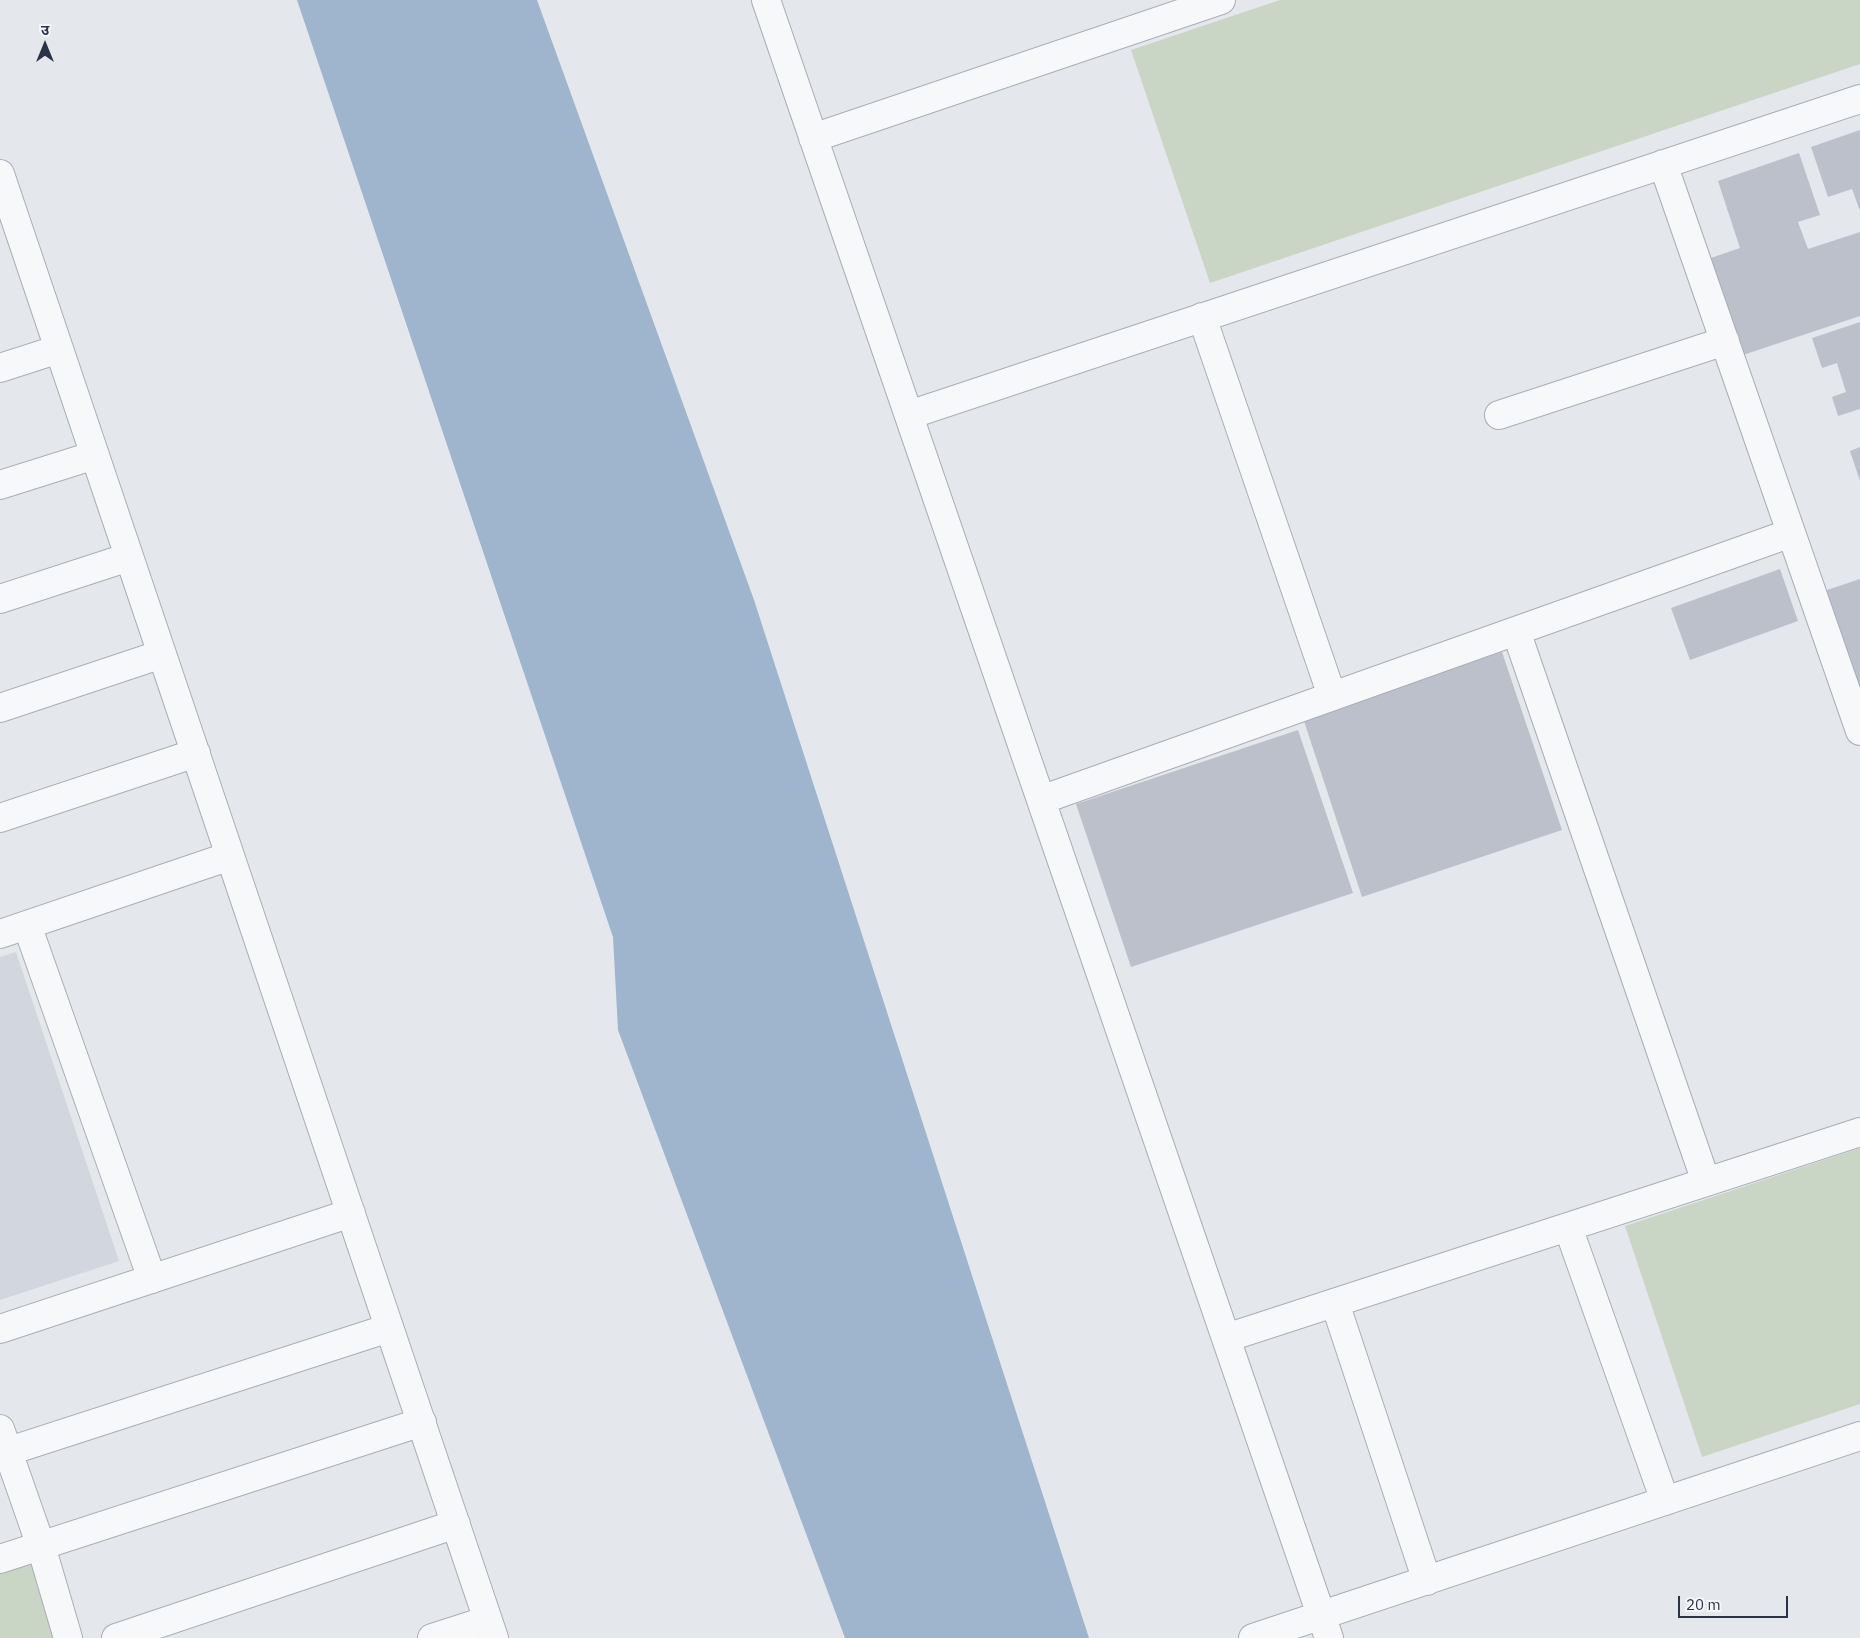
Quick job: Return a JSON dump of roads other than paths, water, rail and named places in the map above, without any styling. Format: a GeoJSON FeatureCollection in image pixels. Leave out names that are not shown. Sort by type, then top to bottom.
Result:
{"type":"FeatureCollection","features":[{"type":"Feature","properties":{"kind":"street"},"geometry":{"type":"LineString","coordinates":[[766,0],[1325,1627]]}},
{"type":"Feature","properties":{"kind":"street"},"geometry":{"type":"LineString","coordinates":[[813,138],[1221,0]]}},
{"type":"Feature","properties":{"kind":"street"},"geometry":{"type":"LineString","coordinates":[[909,415],[1860,99]]}},
{"type":"Feature","properties":{"kind":"street"},"geometry":{"type":"LineString","coordinates":[[1663,164],[1859,726]]}},
{"type":"Feature","properties":{"kind":"street"},"geometry":{"type":"LineString","coordinates":[[0,174],[8,224],[60,349],[491,1629],[432,1638]]}},
{"type":"Feature","properties":{"kind":"street"},"geometry":{"type":"LineString","coordinates":[[1202,317],[1332,696]]}},
{"type":"Feature","properties":{"kind":"street"},"geometry":{"type":"LineString","coordinates":[[1499,415],[1724,341]]}},
{"type":"Feature","properties":{"kind":"street"},"geometry":{"type":"LineString","coordinates":[[0,368],[60,349]]}},
{"type":"Feature","properties":{"kind":"street"},"geometry":{"type":"LineString","coordinates":[[0,486],[95,455]]}},
{"type":"Feature","properties":{"kind":"street"},"geometry":{"type":"LineString","coordinates":[[1041,800],[1791,533]]}},
{"type":"Feature","properties":{"kind":"street"},"geometry":{"type":"LineString","coordinates":[[0,599],[129,557]]}},
{"type":"Feature","properties":{"kind":"street"},"geometry":{"type":"LineString","coordinates":[[1516,631],[1706,1182]]}},
{"type":"Feature","properties":{"kind":"street"},"geometry":{"type":"LineString","coordinates":[[0,708],[162,654]]}},
{"type":"Feature","properties":{"kind":"street"},"geometry":{"type":"LineString","coordinates":[[0,818],[196,753]]}},
{"type":"Feature","properties":{"kind":"street"},"geometry":{"type":"LineString","coordinates":[[0,934],[230,856]]}},
{"type":"Feature","properties":{"kind":"street"},"geometry":{"type":"LineString","coordinates":[[27,925],[152,1279]]}},
{"type":"Feature","properties":{"kind":"street"},"geometry":{"type":"LineString","coordinates":[[1226,1338],[1860,1132]]}},
{"type":"Feature","properties":{"kind":"street"},"geometry":{"type":"LineString","coordinates":[[0,1329],[351,1214]]}},
{"type":"Feature","properties":{"kind":"street"},"geometry":{"type":"LineString","coordinates":[[1568,1227],[1665,1501]]}},
{"type":"Feature","properties":{"kind":"street"},"geometry":{"type":"LineString","coordinates":[[1335,1303],[1427,1581]]}},
{"type":"Feature","properties":{"kind":"street"},"geometry":{"type":"LineString","coordinates":[[68,1638],[41,1546],[3,1444],[389,1328]]}},
{"type":"Feature","properties":{"kind":"street"},"geometry":{"type":"LineString","coordinates":[[0,1559],[422,1422]]}},
{"type":"Feature","properties":{"kind":"street"},"geometry":{"type":"LineString","coordinates":[[1253,1638],[1325,1627],[1427,1581],[1860,1436]]}},
{"type":"Feature","properties":{"kind":"street"},"geometry":{"type":"LineString","coordinates":[[116,1638],[154,1631],[456,1524]]}},
{"type":"Feature","properties":{"kind":"water"},"geometry":{"type":"Polygon","coordinates":[[[297,0],[537,0],[754,600],[1089,1638],[845,1638],[618,1030],[613,937],[297,0]]]}}]}
